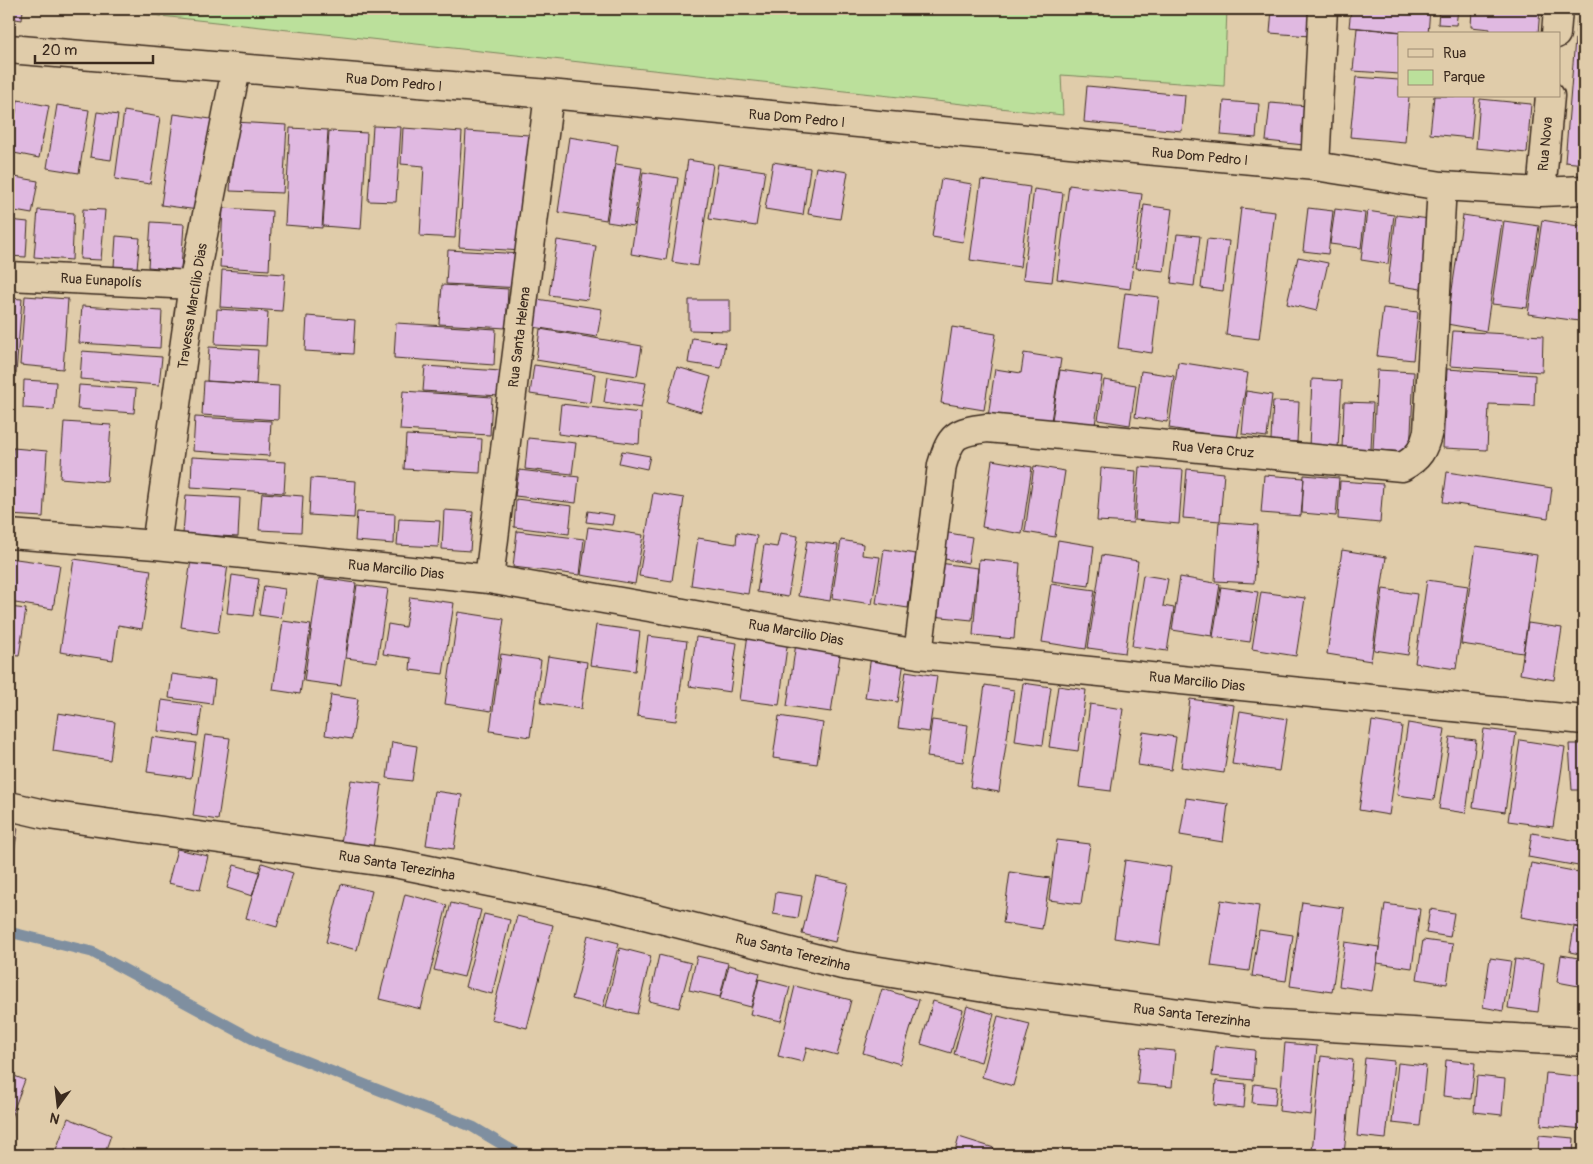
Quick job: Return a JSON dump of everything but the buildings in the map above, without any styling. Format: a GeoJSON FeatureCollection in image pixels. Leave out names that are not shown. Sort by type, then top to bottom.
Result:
{"type":"FeatureCollection","features":[{"type":"Feature","properties":{"kind":"street"},"geometry":{"type":"LineString","coordinates":[[1315,166],[1323,9]]}},
{"type":"Feature","properties":{"kind":"street"},"geometry":{"type":"LineString","coordinates":[[1556,32],[1558,9]]}},
{"type":"Feature","properties":{"kind":"street","name":"Rua Dom Pedro I"},"geometry":{"type":"LineString","coordinates":[[9,49],[549,94],[1315,166],[1442,186],[1541,192],[1584,190]]}},
{"type":"Feature","properties":{"kind":"street","name":"Travessa Marcílio Dias"},"geometry":{"type":"LineString","coordinates":[[156,545],[193,285],[236,69]]}},
{"type":"Feature","properties":{"kind":"street","name":"Rua Santa Helena"},"geometry":{"type":"LineString","coordinates":[[489,579],[549,94]]}},
{"type":"Feature","properties":{"kind":"street","name":"Rua Nova"},"geometry":{"type":"LineString","coordinates":[[1541,192],[1550,98]]}},
{"type":"Feature","properties":{"kind":"street","name":"Rua Vera Cruz"},"geometry":{"type":"LineString","coordinates":[[918,654],[942,465],[949,442],[964,431],[987,428],[1402,467],[1416,460],[1424,448],[1428,431],[1442,186]]}},
{"type":"Feature","properties":{"kind":"street","name":"Rua Eunapolís"},"geometry":{"type":"LineString","coordinates":[[9,276],[193,285]]}},
{"type":"Feature","properties":{"kind":"street","name":"Rua Marcilio Dias"},"geometry":{"type":"LineString","coordinates":[[9,534],[156,545],[489,579],[918,654],[1584,720]]}},
{"type":"Feature","properties":{"kind":"street","name":"Rua Santa Terezinha"},"geometry":{"type":"LineString","coordinates":[[9,806],[48,815],[399,864],[609,906],[842,965],[1010,992],[1259,1023],[1584,1042]]}},
{"type":"Feature","properties":{"kind":"green space"},"geometry":{"type":"Polygon","coordinates":[[[97,9],[1227,9],[1224,86],[1061,75],[1063,115],[97,9]]]}},
{"type":"Feature","properties":{"kind":"waterway"},"geometry":{"type":"LineString","coordinates":[[9,932],[92,952],[262,1044],[473,1127],[520,1155]]}}]}
